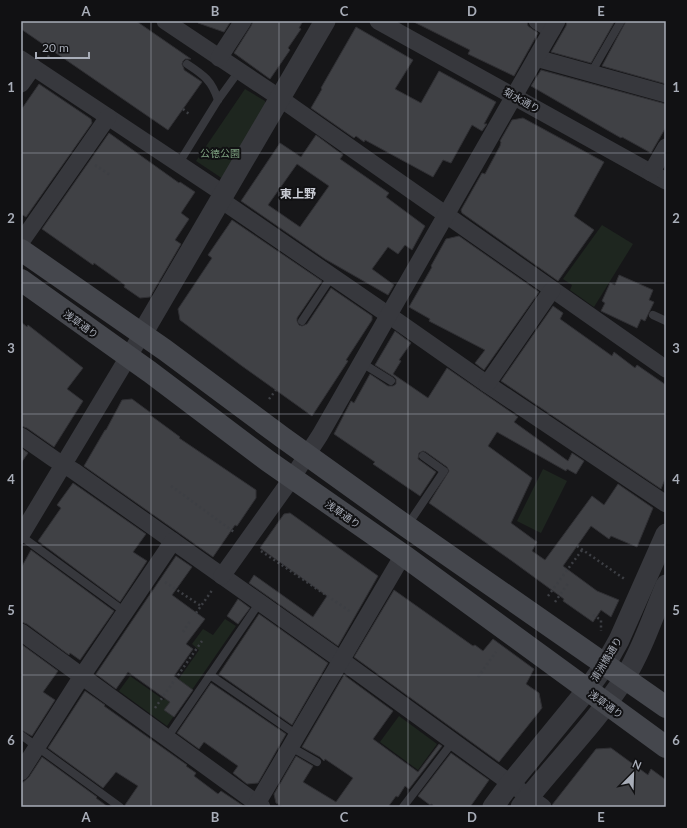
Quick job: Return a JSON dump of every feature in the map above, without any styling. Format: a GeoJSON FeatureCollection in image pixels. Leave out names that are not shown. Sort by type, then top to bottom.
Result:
{"type":"FeatureCollection","features":[{"type":"Feature","properties":{"kind":"main road"},"geometry":{"type":"LineString","coordinates":[[21,250],[142,334],[406,526],[666,707]]}},
{"type":"Feature","properties":{"kind":"main road","name":"浅草通り"},"geometry":{"type":"LineString","coordinates":[[21,280],[292,478],[403,555],[666,747]]}},
{"type":"Feature","properties":{"kind":"street"},"geometry":{"type":"LineString","coordinates":[[165,21],[280,99],[446,216],[540,276],[552,290],[666,369]]}},
{"type":"Feature","properties":{"kind":"street"},"geometry":{"type":"LineString","coordinates":[[219,58],[243,21]]}},
{"type":"Feature","properties":{"kind":"street"},"geometry":{"type":"LineString","coordinates":[[22,530],[142,334],[325,21]]}},
{"type":"Feature","properties":{"kind":"street","name":"菊水通り"},"geometry":{"type":"LineString","coordinates":[[378,21],[659,177]]}},
{"type":"Feature","properties":{"kind":"street"},"geometry":{"type":"LineString","coordinates":[[222,576],[307,455],[362,363],[555,25],[537,21]]}},
{"type":"Feature","properties":{"kind":"street"},"geometry":{"type":"LineString","coordinates":[[536,58],[666,94]]}},
{"type":"Feature","properties":{"kind":"street"},"geometry":{"type":"LineString","coordinates":[[21,84],[34,62],[108,117],[179,163],[223,197],[332,276],[487,384],[666,504]]}},
{"type":"Feature","properties":{"kind":"street"},"geometry":{"type":"LineString","coordinates":[[21,242],[108,117]]}},
{"type":"Feature","properties":{"kind":"street"},"geometry":{"type":"LineString","coordinates":[[659,177],[666,147]]}},
{"type":"Feature","properties":{"kind":"street"},"geometry":{"type":"LineString","coordinates":[[487,384],[552,290]]}},
{"type":"Feature","properties":{"kind":"street"},"geometry":{"type":"LineString","coordinates":[[21,436],[341,660],[510,784],[531,804],[624,678],[638,654],[666,585]]}},
{"type":"Feature","properties":{"kind":"street","name":"清洲橋通り"},"geometry":{"type":"LineString","coordinates":[[493,807],[605,665],[619,640],[666,534]]}},
{"type":"Feature","properties":{"kind":"street"},"geometry":{"type":"LineString","coordinates":[[21,772],[82,676],[173,541]]}},
{"type":"Feature","properties":{"kind":"street"},"geometry":{"type":"LineString","coordinates":[[21,632],[258,806],[294,741],[403,555]]}},
{"type":"Feature","properties":{"kind":"lane"},"geometry":{"type":"LineString","coordinates":[[591,73],[621,21]]}},
{"type":"Feature","properties":{"kind":"lane"},"geometry":{"type":"LineString","coordinates":[[188,64],[209,80],[214,88],[218,100]]}},
{"type":"Feature","properties":{"kind":"lane"},"geometry":{"type":"LineString","coordinates":[[179,163],[218,100],[239,71]]}},
{"type":"Feature","properties":{"kind":"lane"},"geometry":{"type":"LineString","coordinates":[[302,321],[332,276]]}},
{"type":"Feature","properties":{"kind":"lane"},"geometry":{"type":"LineString","coordinates":[[653,315],[666,321]]}},
{"type":"Feature","properties":{"kind":"lane"},"geometry":{"type":"LineString","coordinates":[[362,363],[391,381]]}},
{"type":"Feature","properties":{"kind":"lane"},"geometry":{"type":"LineString","coordinates":[[406,526],[444,471],[423,456]]}},
{"type":"Feature","properties":{"kind":"lane"},"geometry":{"type":"LineString","coordinates":[[22,530],[125,612]]}},
{"type":"Feature","properties":{"kind":"lane"},"geometry":{"type":"LineString","coordinates":[[166,738],[260,602]]}},
{"type":"Feature","properties":{"kind":"lane"},"geometry":{"type":"LineString","coordinates":[[210,675],[294,741],[317,762]]}},
{"type":"Feature","properties":{"kind":"lane"},"geometry":{"type":"LineString","coordinates":[[21,735],[120,807]]}},
{"type":"Feature","properties":{"kind":"lane"},"geometry":{"type":"LineString","coordinates":[[403,807],[448,748],[451,741]]}},
{"type":"Feature","properties":{"kind":"path"},"geometry":{"type":"LineString","coordinates":[[34,62],[52,50]]}},
{"type":"Feature","properties":{"kind":"path"},"geometry":{"type":"LineString","coordinates":[[183,109],[189,114]]}},
{"type":"Feature","properties":{"kind":"path"},"geometry":{"type":"LineString","coordinates":[[270,399],[276,390]]}},
{"type":"Feature","properties":{"kind":"path"},"geometry":{"type":"LineString","coordinates":[[171,486],[247,542],[364,621]]}},
{"type":"Feature","properties":{"kind":"path"},"geometry":{"type":"LineString","coordinates":[[577,546],[631,583]]}},
{"type":"Feature","properties":{"kind":"path"},"geometry":{"type":"LineString","coordinates":[[548,596],[582,550]]}},
{"type":"Feature","properties":{"kind":"path"},"geometry":{"type":"LineString","coordinates":[[151,573],[201,606]]}},
{"type":"Feature","properties":{"kind":"path"},"geometry":{"type":"LineString","coordinates":[[196,613],[222,576]]}},
{"type":"Feature","properties":{"kind":"path"},"geometry":{"type":"LineString","coordinates":[[555,602],[569,582]]}},
{"type":"Feature","properties":{"kind":"path"},"geometry":{"type":"LineString","coordinates":[[593,615],[601,620],[601,631]]}},
{"type":"Feature","properties":{"kind":"path"},"geometry":{"type":"LineString","coordinates":[[183,632],[190,621]]}},
{"type":"Feature","properties":{"kind":"path"},"geometry":{"type":"LineString","coordinates":[[145,722],[202,641]]}},
{"type":"Feature","properties":{"kind":"path"},"geometry":{"type":"LineString","coordinates":[[478,677],[496,652]]}},
{"type":"Feature","properties":{"kind":"green space","name":"公徳公園"},"geometry":{"type":"Polygon","coordinates":[[[245,89],[265,101],[265,108],[223,179],[196,161],[245,89]]]}},
{"type":"Feature","properties":{"kind":"green space"},"geometry":{"type":"Polygon","coordinates":[[[602,225],[633,244],[594,307],[570,290],[572,285],[563,279],[602,225]]]}},
{"type":"Feature","properties":{"kind":"green space"},"geometry":{"type":"Polygon","coordinates":[[[543,469],[567,481],[541,533],[517,521],[543,469]]]}},
{"type":"Feature","properties":{"kind":"green space"},"geometry":{"type":"Polygon","coordinates":[[[225,619],[236,626],[167,726],[119,691],[130,676],[164,700],[199,650],[192,644],[203,629],[213,635],[225,619]]]}},
{"type":"Feature","properties":{"kind":"green space"},"geometry":{"type":"Polygon","coordinates":[[[399,716],[437,744],[418,770],[380,742],[399,716]]]}},
{"type":"Feature","properties":{"kind":"building"},"geometry":{"type":"Polygon","coordinates":[[[21,21],[136,21],[191,59],[185,59],[183,61],[182,64],[184,70],[202,82],[168,130],[21,29],[21,21]]]}},
{"type":"Feature","properties":{"kind":"building"},"geometry":{"type":"Polygon","coordinates":[[[199,21],[231,21],[224,32],[198,23],[199,21]]]}},
{"type":"Feature","properties":{"kind":"building"},"geometry":{"type":"Polygon","coordinates":[[[253,21],[303,21],[299,28],[301,29],[288,48],[290,50],[270,79],[234,53],[253,21]]]}},
{"type":"Feature","properties":{"kind":"building"},"geometry":{"type":"Polygon","coordinates":[[[412,21],[527,21],[528,26],[538,33],[514,76],[468,54],[470,50],[412,21]]]}},
{"type":"Feature","properties":{"kind":"building"},"geometry":{"type":"Polygon","coordinates":[[[567,21],[615,21],[591,63],[551,52],[566,26],[567,21]]]}},
{"type":"Feature","properties":{"kind":"building"},"geometry":{"type":"Polygon","coordinates":[[[626,21],[666,21],[666,84],[602,66],[626,21]]]}},
{"type":"Feature","properties":{"kind":"building"},"geometry":{"type":"Polygon","coordinates":[[[356,27],[413,60],[395,89],[421,103],[439,71],[496,102],[484,124],[487,124],[482,131],[472,125],[451,163],[443,160],[433,177],[365,140],[364,142],[356,136],[354,138],[311,108],[356,27]]]}},
{"type":"Feature","properties":{"kind":"building"},"geometry":{"type":"Polygon","coordinates":[[[541,70],[666,104],[666,127],[651,153],[622,137],[621,138],[531,86],[541,70]]]}},
{"type":"Feature","properties":{"kind":"building"},"geometry":{"type":"Polygon","coordinates":[[[39,84],[91,119],[92,123],[26,217],[21,214],[21,110],[39,84]]]}},
{"type":"Feature","properties":{"kind":"building"},"geometry":{"type":"Polygon","coordinates":[[[523,118],[604,162],[574,216],[594,230],[558,281],[462,213],[461,210],[482,173],[485,174],[500,146],[500,141],[512,120],[523,118]]]}},
{"type":"Feature","properties":{"kind":"building"},"geometry":{"type":"Polygon","coordinates":[[[109,133],[179,183],[180,182],[195,192],[181,213],[189,219],[175,240],[181,244],[150,297],[140,298],[124,287],[125,285],[94,263],[93,265],[42,229],[109,133]]]}},
{"type":"Feature","properties":{"kind":"building"},"geometry":{"type":"Polygon","coordinates":[[[316,135],[343,155],[340,159],[389,193],[386,197],[425,226],[412,250],[405,245],[398,254],[388,247],[372,269],[394,285],[388,295],[325,259],[241,201],[280,143],[301,157],[316,135]],[[297,164],[268,205],[300,227],[329,186],[297,164]]]}},
{"type":"Feature","properties":{"kind":"building"},"geometry":{"type":"Polygon","coordinates":[[[232,220],[322,281],[297,318],[299,325],[302,326],[307,324],[331,288],[372,316],[372,320],[346,360],[348,361],[312,416],[180,320],[178,309],[212,258],[208,255],[232,220]]]}},
{"type":"Feature","properties":{"kind":"building"},"geometry":{"type":"Polygon","coordinates":[[[459,236],[539,292],[484,370],[475,363],[485,350],[429,321],[430,319],[409,307],[446,239],[459,236]]]}},
{"type":"Feature","properties":{"kind":"building"},"geometry":{"type":"Polygon","coordinates":[[[619,275],[653,290],[649,300],[654,302],[645,321],[641,319],[637,328],[601,311],[605,303],[602,301],[610,283],[615,285],[619,275]]]}},
{"type":"Feature","properties":{"kind":"building"},"geometry":{"type":"Polygon","coordinates":[[[553,306],[563,313],[560,319],[612,356],[614,352],[635,368],[637,365],[666,385],[666,477],[661,489],[501,381],[553,306]]]}},
{"type":"Feature","properties":{"kind":"building"},"geometry":{"type":"Polygon","coordinates":[[[21,322],[27,327],[28,325],[83,368],[67,389],[83,401],[54,447],[27,428],[21,426],[21,322]]]}},
{"type":"Feature","properties":{"kind":"building"},"geometry":{"type":"Polygon","coordinates":[[[395,331],[411,343],[399,360],[401,361],[393,374],[428,398],[447,368],[518,417],[514,422],[568,461],[572,453],[584,461],[576,474],[567,469],[566,471],[497,432],[488,446],[532,478],[511,523],[537,542],[532,551],[545,560],[592,496],[604,505],[618,484],[653,508],[637,547],[611,536],[609,539],[591,526],[563,566],[597,591],[619,600],[611,617],[601,610],[593,622],[563,601],[564,599],[512,561],[429,503],[449,471],[447,467],[426,452],[423,451],[419,453],[418,459],[436,472],[420,496],[373,464],[375,462],[334,434],[351,401],[354,403],[370,374],[388,386],[393,386],[396,384],[396,379],[394,377],[375,365],[395,331]]]}},
{"type":"Feature","properties":{"kind":"building"},"geometry":{"type":"Polygon","coordinates":[[[132,399],[151,413],[150,415],[180,437],[179,438],[256,490],[256,498],[213,557],[84,466],[122,400],[132,399]]]}},
{"type":"Feature","properties":{"kind":"building"},"geometry":{"type":"Polygon","coordinates":[[[21,448],[28,453],[21,463],[21,448]]]}},
{"type":"Feature","properties":{"kind":"building"},"geometry":{"type":"Polygon","coordinates":[[[73,483],[146,534],[133,552],[147,561],[120,602],[38,541],[61,508],[57,505],[73,483]]]}},
{"type":"Feature","properties":{"kind":"building"},"geometry":{"type":"Polygon","coordinates":[[[290,513],[378,576],[338,646],[249,583],[254,575],[313,617],[327,596],[260,548],[284,514],[290,513]]]}},
{"type":"Feature","properties":{"kind":"building"},"geometry":{"type":"Polygon","coordinates":[[[31,550],[114,611],[80,660],[70,653],[69,655],[27,624],[21,622],[21,568],[31,550]]]}},
{"type":"Feature","properties":{"kind":"building"},"geometry":{"type":"Polygon","coordinates":[[[176,556],[192,567],[172,595],[205,619],[186,644],[193,649],[174,676],[193,690],[174,717],[164,710],[170,702],[128,672],[116,689],[96,674],[176,556]]]}},
{"type":"Feature","properties":{"kind":"building"},"geometry":{"type":"Polygon","coordinates":[[[394,590],[473,646],[475,645],[483,651],[493,639],[534,669],[526,684],[539,693],[542,708],[499,762],[354,657],[394,590]]]}},
{"type":"Feature","properties":{"kind":"building"},"geometry":{"type":"Polygon","coordinates":[[[238,599],[250,608],[238,624],[227,616],[238,599]]]}},
{"type":"Feature","properties":{"kind":"building"},"geometry":{"type":"Polygon","coordinates":[[[259,614],[328,663],[292,725],[219,674],[259,614]]]}},
{"type":"Feature","properties":{"kind":"building"},"geometry":{"type":"Polygon","coordinates":[[[21,644],[58,671],[43,692],[55,700],[32,736],[21,730],[21,644]]]}},
{"type":"Feature","properties":{"kind":"building"},"geometry":{"type":"Polygon","coordinates":[[[344,675],[393,711],[373,739],[418,772],[439,744],[442,746],[409,789],[405,786],[398,797],[396,796],[388,807],[283,807],[276,803],[274,794],[296,756],[313,766],[303,782],[336,802],[353,778],[325,759],[324,761],[320,757],[302,747],[344,675]]]}},
{"type":"Feature","properties":{"kind":"building"},"geometry":{"type":"Polygon","coordinates":[[[211,683],[286,734],[258,783],[247,784],[233,773],[238,766],[204,742],[199,749],[177,733],[211,683]]]}},
{"type":"Feature","properties":{"kind":"building"},"geometry":{"type":"Polygon","coordinates":[[[85,691],[187,765],[186,766],[196,773],[194,776],[218,794],[221,791],[245,807],[125,807],[138,786],[116,772],[103,788],[48,748],[85,691]]]}},
{"type":"Feature","properties":{"kind":"building"},"geometry":{"type":"Polygon","coordinates":[[[611,748],[648,775],[651,769],[666,780],[666,807],[553,807],[552,805],[596,749],[611,748]]]}},
{"type":"Feature","properties":{"kind":"building"},"geometry":{"type":"Polygon","coordinates":[[[451,753],[489,780],[470,807],[436,807],[431,804],[430,805],[418,796],[451,753]]]}},
{"type":"Feature","properties":{"kind":"building"},"geometry":{"type":"Polygon","coordinates":[[[42,757],[97,797],[96,798],[108,807],[21,807],[21,784],[29,777],[42,757]]]}},
{"type":"Feature","properties":{"kind":"district","name":"東上野"},"geometry":{"type":"Point","coordinates":[298,193]}}]}
